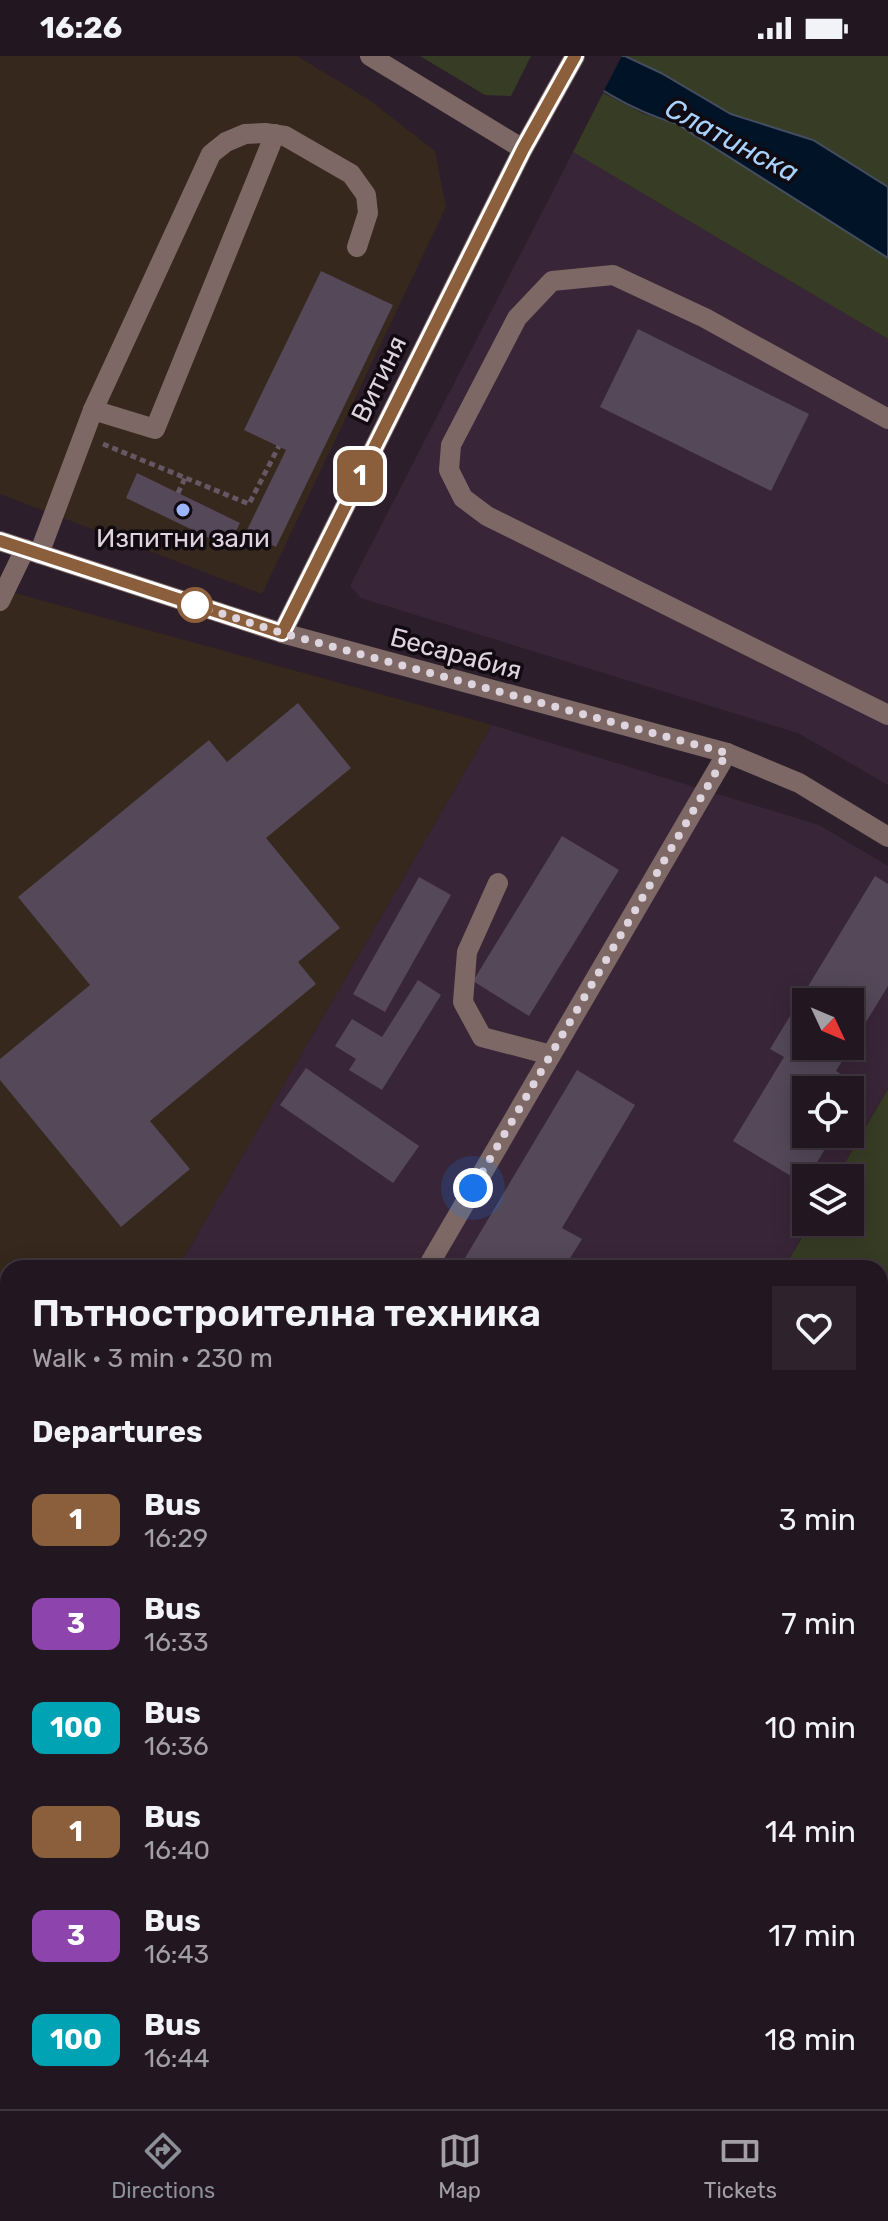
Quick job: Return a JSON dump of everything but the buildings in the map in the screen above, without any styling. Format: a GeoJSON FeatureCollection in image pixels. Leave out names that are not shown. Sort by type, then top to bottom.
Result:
{"type":"FeatureCollection","features":[{"type":"Feature","properties":{"kind":"street"},"geometry":{"type":"LineString","coordinates":[[370,56],[523,149]]}},
{"type":"Feature","properties":{"kind":"street","name":"Витиня"},"geometry":{"type":"LineString","coordinates":[[282,633],[523,149],[575,56]]}},
{"type":"Feature","properties":{"kind":"street"},"geometry":{"type":"LineString","coordinates":[[0,601],[32,552],[93,410],[211,154],[226,142],[245,134],[275,134],[285,136],[351,174],[366,195],[368,213],[357,247]]}},
{"type":"Feature","properties":{"kind":"street"},"geometry":{"type":"LineString","coordinates":[[93,410],[155,429],[275,134]]}},
{"type":"Feature","properties":{"kind":"street"},"geometry":{"type":"LineString","coordinates":[[888,419],[705,318],[613,275],[552,281],[517,318],[451,445],[449,470],[463,498],[487,516],[888,715]]}},
{"type":"Feature","properties":{"kind":"street","name":"Бесарабия"},"geometry":{"type":"LineString","coordinates":[[0,541],[282,633],[727,753],[799,783],[888,837]]}},
{"type":"Feature","properties":{"kind":"street"},"geometry":{"type":"LineString","coordinates":[[432,1260],[727,753]]}},
{"type":"Feature","properties":{"kind":"street"},"geometry":{"type":"LineString","coordinates":[[498,883],[467,952],[463,1002],[482,1037],[551,1055]]}},
{"type":"Feature","properties":{"kind":"path"},"geometry":{"type":"LineString","coordinates":[[84,436],[249,504],[279,446]]}},
{"type":"Feature","properties":{"kind":"path"},"geometry":{"type":"LineString","coordinates":[[178,493],[186,476]]}},
{"type":"Feature","properties":{"kind":"shaded area"},"geometry":{"type":"Polygon","coordinates":[[[0,56],[297,56],[368,99],[435,151],[446,207],[262,594],[0,494],[0,56]]]}},
{"type":"Feature","properties":{"kind":"shaded area"},"geometry":{"type":"Polygon","coordinates":[[[573,152],[888,339],[888,785],[798,733],[361,598],[350,586],[573,152]]]}},
{"type":"Feature","properties":{"kind":"shaded area"},"geometry":{"type":"Polygon","coordinates":[[[0,589],[492,725],[183,1260],[0,1260],[0,589]]]}},
{"type":"Feature","properties":{"kind":"shaded area"},"geometry":{"type":"Polygon","coordinates":[[[492,725],[819,825],[888,866],[888,1088],[864,1130],[864,1076],[792,1076],[792,1148],[853,1148],[844,1164],[792,1164],[792,1236],[802,1236],[789,1260],[183,1260],[492,725]]]}},
{"type":"Feature","properties":{"kind":"green space"},"geometry":{"type":"Polygon","coordinates":[[[420,56],[531,56],[511,96],[485,95],[420,56]]]}},
{"type":"Feature","properties":{"kind":"green space"},"geometry":{"type":"Polygon","coordinates":[[[625,56],[888,56],[888,187],[813,140],[731,114],[625,56]]]}},
{"type":"Feature","properties":{"kind":"green space"},"geometry":{"type":"Polygon","coordinates":[[[603,93],[644,114],[677,124],[888,258],[888,339],[573,152],[603,93]]]}},
{"type":"Feature","properties":{"kind":"green space"},"geometry":{"type":"Polygon","coordinates":[[[888,1089],[888,1260],[789,1260],[803,1236],[864,1236],[864,1164],[844,1164],[854,1148],[864,1148],[864,1130],[888,1089]]]}},
{"type":"Feature","properties":{"kind":"water","name":"Слатинска"},"geometry":{"type":"Polygon","coordinates":[[[553,56],[625,56],[731,114],[813,140],[888,187],[888,258],[677,124],[612,96],[553,56]]]}},
{"type":"Feature","properties":{"kind":"pier"},"geometry":{"type":"Polygon","coordinates":[[[549,56],[622,56],[601,96],[549,56]]]}},
{"type":"Feature","properties":{"kind":"bus line","name":"1"},"geometry":{"type":"LineString","coordinates":[[0,541],[282,633],[523,149],[575,56]]}},
{"type":"Feature","properties":{"kind":"place","name":"Изпитни зали"},"geometry":{"type":"Point","coordinates":[183,510]}},
{"type":"Feature","properties":{"kind":"route"},"geometry":{"type":"LineString","coordinates":[[195,605],[282,633],[727,753],[473,1188]]}}]}
